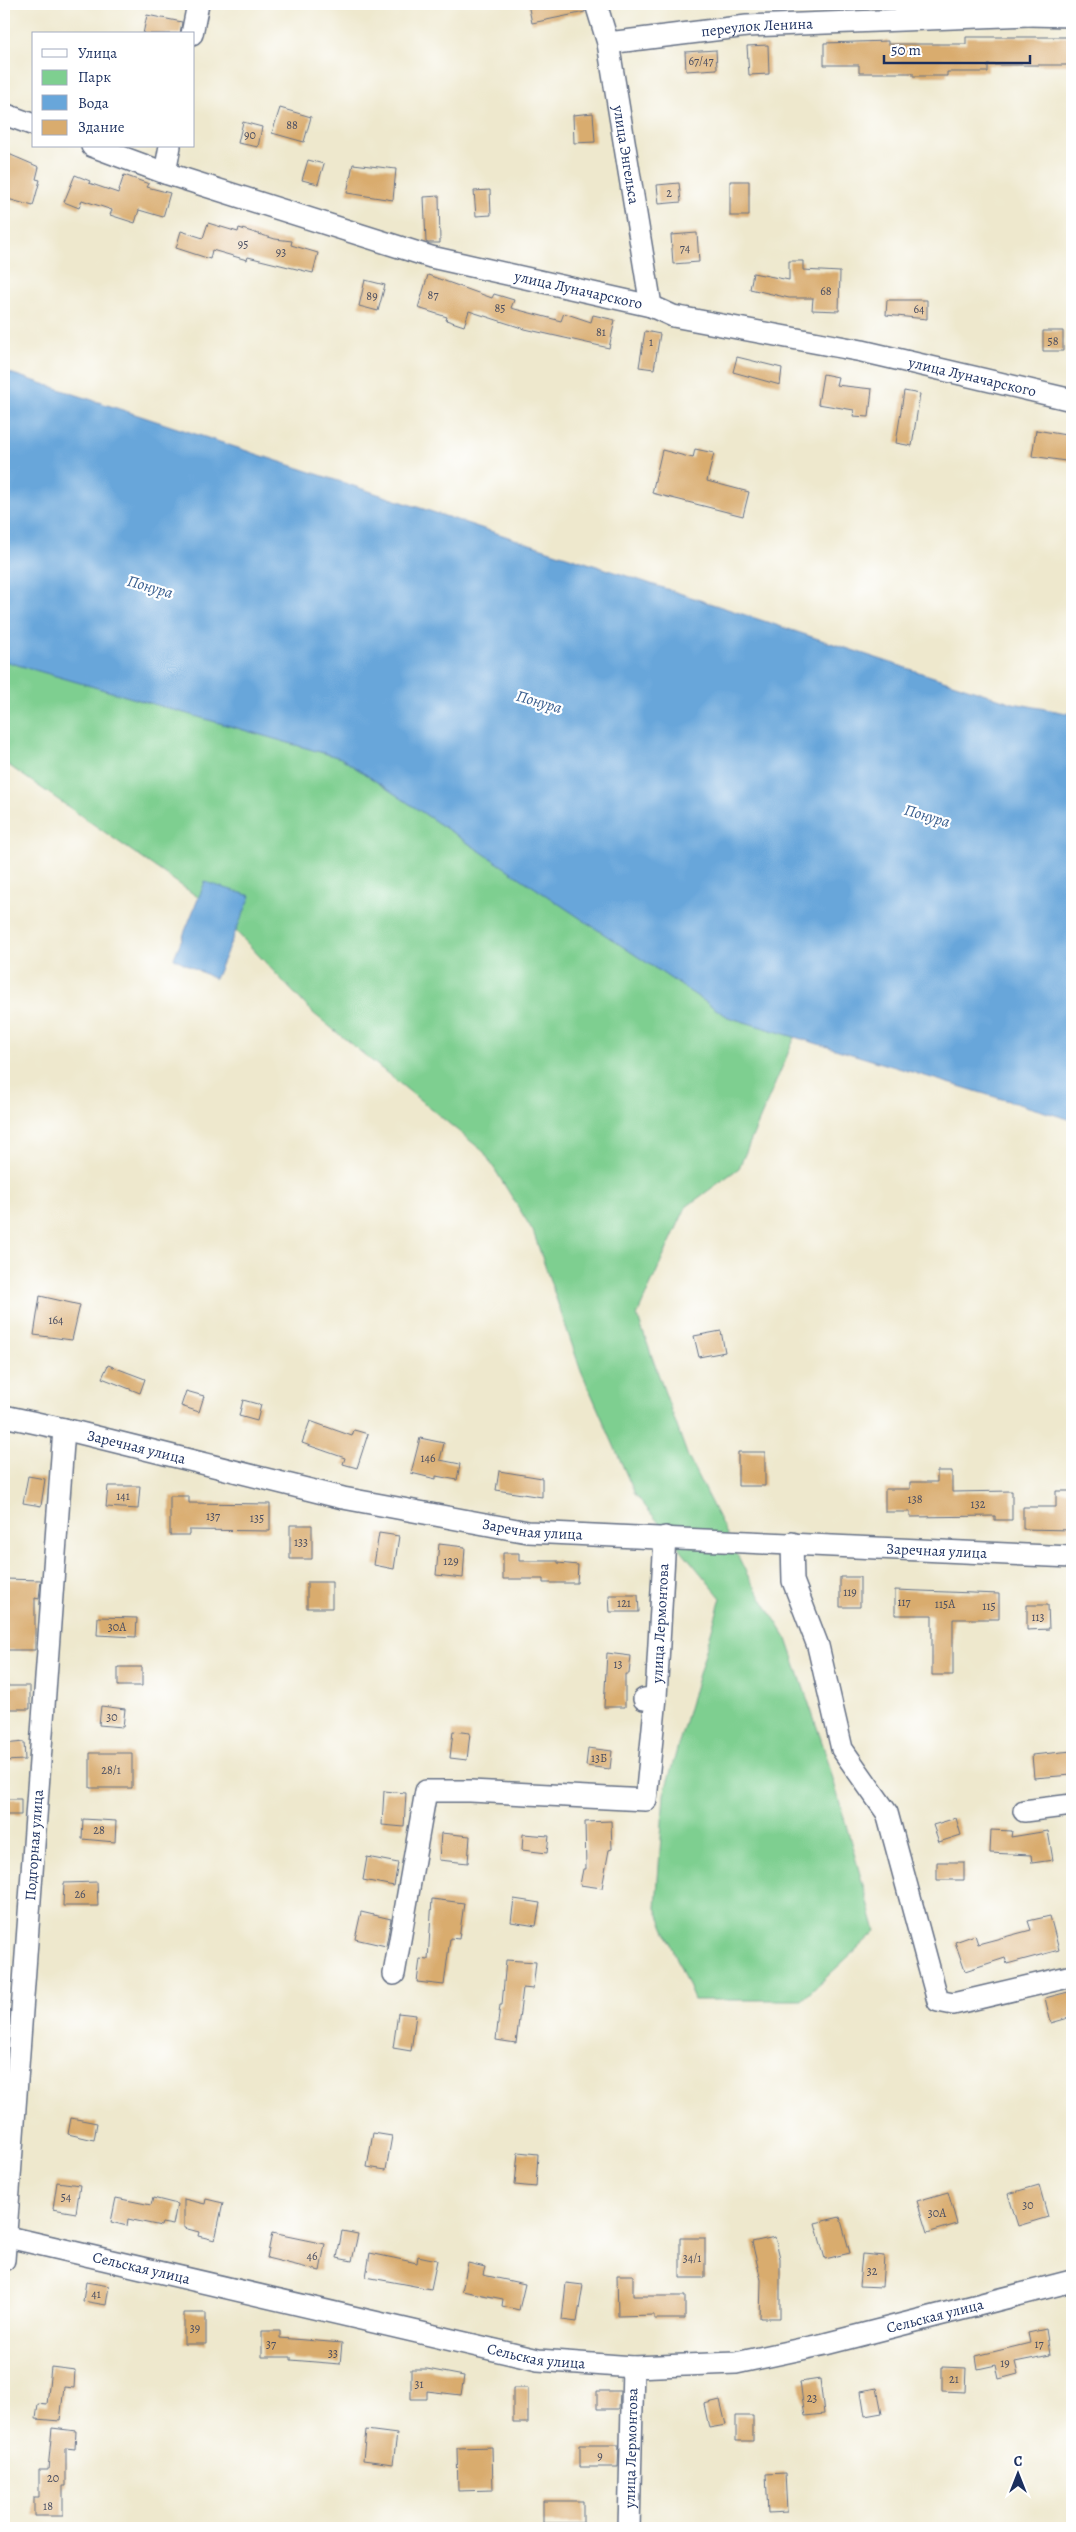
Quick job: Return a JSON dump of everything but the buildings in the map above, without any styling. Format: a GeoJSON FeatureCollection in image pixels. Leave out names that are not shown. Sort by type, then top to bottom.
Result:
{"type":"FeatureCollection","features":[{"type":"Feature","properties":{"kind":"street"},"geometry":{"type":"LineString","coordinates":[[192,32],[198,4]]}},
{"type":"Feature","properties":{"kind":"street","name":"улица Энгельса"},"geometry":{"type":"LineString","coordinates":[[596,4],[608,43],[650,306]]}},
{"type":"Feature","properties":{"kind":"street","name":"переулок Ленина"},"geometry":{"type":"LineString","coordinates":[[608,43],[748,26],[1026,9],[1072,16]]}},
{"type":"Feature","properties":{"kind":"street"},"geometry":{"type":"LineString","coordinates":[[4,114],[32,124]]}},
{"type":"Feature","properties":{"kind":"street","name":"улица Луначарского"},"geometry":{"type":"LineString","coordinates":[[97,148],[165,173],[432,257],[650,306],[673,316],[862,351],[1072,400]]}},
{"type":"Feature","properties":{"kind":"street"},"geometry":{"type":"LineString","coordinates":[[165,173],[170,148]]}},
{"type":"Feature","properties":{"kind":"street","name":"Заречная улица"},"geometry":{"type":"LineString","coordinates":[[4,1416],[343,1498],[528,1532],[792,1543],[1072,1558]]}},
{"type":"Feature","properties":{"kind":"street","name":"Подгорная улица"},"geometry":{"type":"LineString","coordinates":[[4,2260],[64,1429]]}},
{"type":"Feature","properties":{"kind":"street","name":"улица Лермонтова"},"geometry":{"type":"LineString","coordinates":[[394,1974],[426,1791],[470,1791],[646,1800],[650,1698],[665,1537]]}},
{"type":"Feature","properties":{"kind":"street"},"geometry":{"type":"LineString","coordinates":[[792,1543],[793,1581],[818,1646],[842,1749],[887,1814],[938,2001],[953,2004],[1068,1977]]}},
{"type":"Feature","properties":{"kind":"street"},"geometry":{"type":"LineString","coordinates":[[1024,1811],[1072,1805]]}},
{"type":"Feature","properties":{"kind":"street","name":"Сельская улица"},"geometry":{"type":"LineString","coordinates":[[5,2236],[538,2360],[633,2367],[736,2363],[825,2344],[1072,2281]]}},
{"type":"Feature","properties":{"kind":"street","name":"улица Лермонтова"},"geometry":{"type":"LineString","coordinates":[[629,2528],[633,2367]]}},
{"type":"Feature","properties":{"kind":"green space"},"geometry":{"type":"Polygon","coordinates":[[[4,661],[341,758],[728,1017],[795,1037],[739,1168],[686,1207],[637,1315],[688,1457],[749,1578],[787,1639],[826,1754],[876,1931],[802,2000],[694,2000],[656,1908],[664,1794],[721,1598],[635,1494],[580,1368],[533,1231],[484,1152],[313,1013],[215,909],[4,762],[4,661]]]}},
{"type":"Feature","properties":{"kind":"water","name":"Понура"},"geometry":{"type":"Polygon","coordinates":[[[4,371],[1013,703],[1072,714],[1072,1120],[728,1017],[341,758],[4,661],[4,371]]]}},
{"type":"Feature","properties":{"kind":"water"},"geometry":{"type":"Polygon","coordinates":[[[205,882],[251,896],[215,979],[174,958],[205,882]]]}}]}
